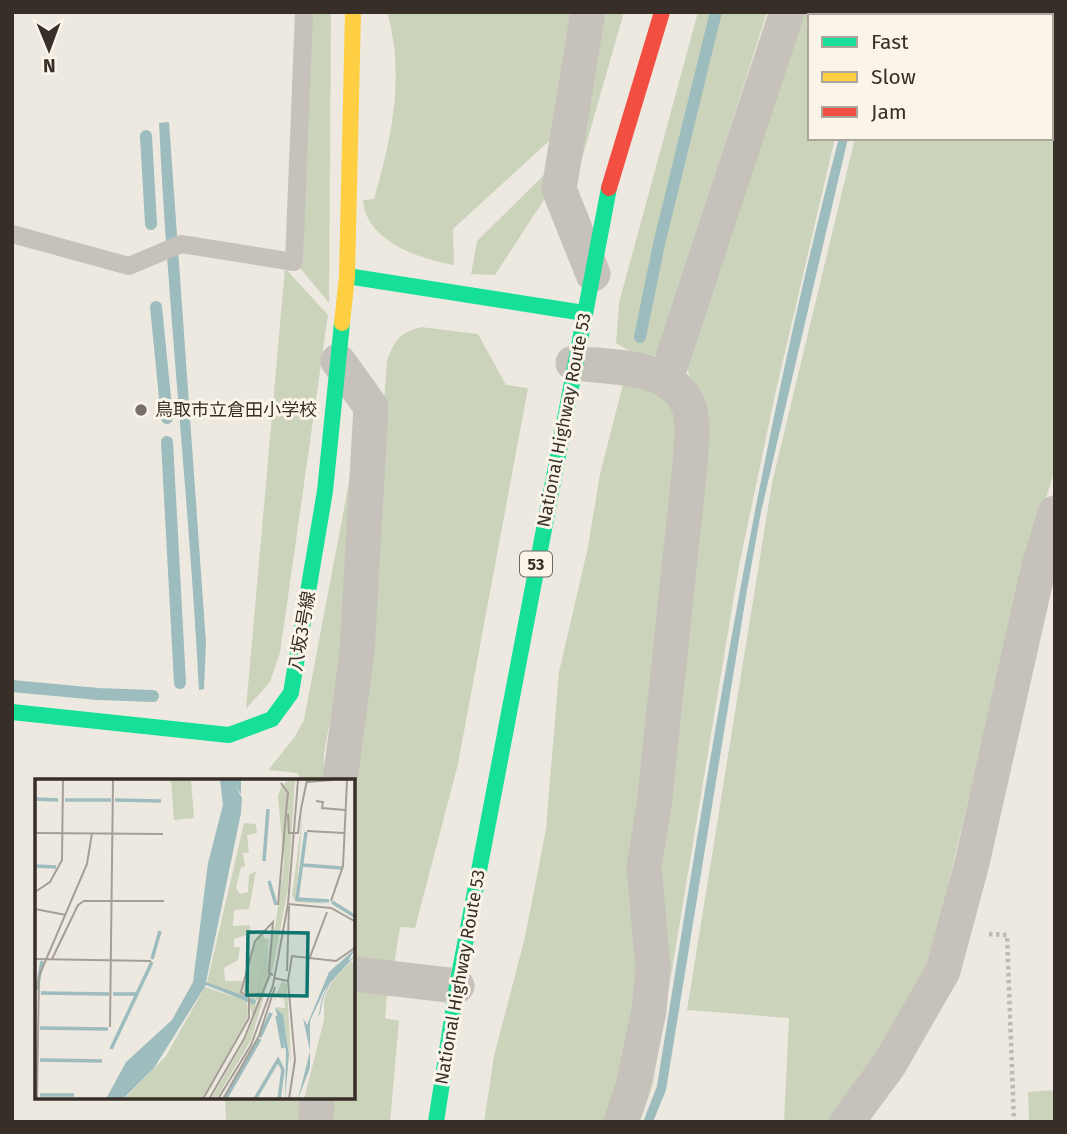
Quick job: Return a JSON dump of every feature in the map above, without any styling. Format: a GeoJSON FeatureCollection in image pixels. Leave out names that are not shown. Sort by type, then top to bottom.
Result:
{"type":"FeatureCollection","features":[{"type":"Feature","properties":{"kind":"main road","name":"八坂3号線"},"geometry":{"type":"LineString","coordinates":[[12,712],[229,735],[272,719],[291,693],[326,491],[347,275],[354,12]]}},
{"type":"Feature","properties":{"kind":"main road","name":"National Highway Route 53"},"geometry":{"type":"LineString","coordinates":[[436,1122],[457,986],[573,363],[608,190],[662,12]]}},
{"type":"Feature","properties":{"kind":"main road"},"geometry":{"type":"LineString","coordinates":[[347,275],[584,313]]}},
{"type":"Feature","properties":{"kind":"street"},"geometry":{"type":"LineString","coordinates":[[588,12],[559,189],[593,274]]}},
{"type":"Feature","properties":{"kind":"street"},"geometry":{"type":"LineString","coordinates":[[666,379],[786,12]]}},
{"type":"Feature","properties":{"kind":"street"},"geometry":{"type":"LineString","coordinates":[[338,361],[371,407],[357,652],[340,779]]}},
{"type":"Feature","properties":{"kind":"street"},"geometry":{"type":"LineString","coordinates":[[573,363],[666,379],[683,393],[691,412],[690,464],[654,806],[644,867],[653,967],[649,1011],[633,1086],[621,1122]]}},
{"type":"Feature","properties":{"kind":"street"},"geometry":{"type":"LineString","coordinates":[[847,1122],[889,1065],[943,971],[1039,566],[1055,513]]}},
{"type":"Feature","properties":{"kind":"street"},"geometry":{"type":"LineString","coordinates":[[355,974],[457,986]]}},
{"type":"Feature","properties":{"kind":"street"},"geometry":{"type":"LineString","coordinates":[[316,1122],[317,1099]]}},
{"type":"Feature","properties":{"kind":"lane"},"geometry":{"type":"LineString","coordinates":[[12,234],[129,266],[181,244],[294,262],[304,12]]}},
{"type":"Feature","properties":{"kind":"path"},"geometry":{"type":"LineString","coordinates":[[954,931],[1007,935],[1014,1122]]}},
{"type":"Feature","properties":{"kind":"green space"},"geometry":{"type":"Polygon","coordinates":[[[309,12],[331,12],[329,303],[300,268],[303,264],[309,12]]]}},
{"type":"Feature","properties":{"kind":"green space"},"geometry":{"type":"Polygon","coordinates":[[[387,12],[578,12],[561,130],[453,229],[454,265],[411,253],[397,246],[374,227],[366,215],[363,200],[374,199],[394,106],[395,59],[387,12]]]}},
{"type":"Feature","properties":{"kind":"green space"},"geometry":{"type":"Polygon","coordinates":[[[599,12],[624,12],[572,194],[599,12]]]}},
{"type":"Feature","properties":{"kind":"green space"},"geometry":{"type":"Polygon","coordinates":[[[698,12],[767,12],[659,352],[650,358],[637,355],[616,343],[619,303],[698,12]]]}},
{"type":"Feature","properties":{"kind":"green space"},"geometry":{"type":"Polygon","coordinates":[[[797,12],[870,12],[808,14],[808,140],[835,140],[775,395],[739,566],[653,1084],[640,1122],[700,399],[687,369],[797,12]]]}},
{"type":"Feature","properties":{"kind":"green space"},"geometry":{"type":"Polygon","coordinates":[[[1055,28],[1055,469],[1020,583],[927,973],[836,1122],[784,1122],[789,1018],[687,1010],[772,483],[855,140],[1053,140],[1055,28]]]}},
{"type":"Feature","properties":{"kind":"green space"},"geometry":{"type":"Polygon","coordinates":[[[549,170],[551,189],[495,275],[471,274],[477,241],[549,170]]]}},
{"type":"Feature","properties":{"kind":"green space"},"geometry":{"type":"Polygon","coordinates":[[[285,268],[328,315],[280,653],[270,682],[246,709],[285,268]]]}},
{"type":"Feature","properties":{"kind":"green space"},"geometry":{"type":"Polygon","coordinates":[[[421,327],[478,334],[506,385],[528,388],[458,764],[415,928],[400,927],[394,966],[355,968],[355,797],[387,361],[399,338],[421,327]]]}},
{"type":"Feature","properties":{"kind":"green space"},"geometry":{"type":"Polygon","coordinates":[[[623,384],[655,389],[680,413],[646,951],[608,1122],[484,1122],[494,1056],[525,937],[546,829],[559,672],[588,547],[600,474],[623,384]]]}},
{"type":"Feature","properties":{"kind":"green space"},"geometry":{"type":"Polygon","coordinates":[[[360,424],[345,637],[324,754],[324,779],[299,779],[298,773],[268,770],[294,738],[304,720],[360,424]]]}},
{"type":"Feature","properties":{"kind":"green space"},"geometry":{"type":"Polygon","coordinates":[[[355,982],[388,985],[385,1018],[399,1021],[390,1122],[327,1122],[327,1099],[355,1099],[355,982]]]}},
{"type":"Feature","properties":{"kind":"green space"},"geometry":{"type":"Polygon","coordinates":[[[1055,1090],[1055,1122],[1029,1122],[1028,1092],[1055,1090]]]}},
{"type":"Feature","properties":{"kind":"green space"},"geometry":{"type":"Polygon","coordinates":[[[225,1099],[305,1099],[305,1122],[226,1122],[225,1099]]]}},
{"type":"Feature","properties":{"kind":"water"},"geometry":{"type":"Polygon","coordinates":[[[169,122],[206,643],[204,689],[199,690],[159,123],[169,122]]]}},
{"type":"Feature","properties":{"kind":"water"},"geometry":{"type":"Polygon","coordinates":[[[839,140],[848,140],[761,512],[666,1090],[653,1122],[643,1122],[657,1086],[736,610],[783,373],[839,140]]]}},
{"type":"Feature","properties":{"kind":"waterway"},"geometry":{"type":"LineString","coordinates":[[640,337],[659,244],[716,12]]}},
{"type":"Feature","properties":{"kind":"waterway"},"geometry":{"type":"LineString","coordinates":[[146,136],[151,224]]}},
{"type":"Feature","properties":{"kind":"waterway"},"geometry":{"type":"LineString","coordinates":[[156,307],[167,418]]}},
{"type":"Feature","properties":{"kind":"waterway"},"geometry":{"type":"LineString","coordinates":[[167,442],[180,683]]}},
{"type":"Feature","properties":{"kind":"waterway"},"geometry":{"type":"LineString","coordinates":[[12,686],[153,696]]}},
{"type":"Feature","properties":{"kind":"traffic: fast"},"geometry":{"type":"LineString","coordinates":[[436,1122],[457,986],[609,188]]}},
{"type":"Feature","properties":{"kind":"traffic: fast"},"geometry":{"type":"LineString","coordinates":[[347,276],[584,313]]}},
{"type":"Feature","properties":{"kind":"traffic: fast"},"geometry":{"type":"LineString","coordinates":[[12,712],[229,735],[272,719],[291,693],[325,491],[342,323]]}},
{"type":"Feature","properties":{"kind":"traffic: slow"},"geometry":{"type":"LineString","coordinates":[[342,323],[347,276],[353,12]]}},
{"type":"Feature","properties":{"kind":"traffic: jam"},"geometry":{"type":"LineString","coordinates":[[609,188],[662,12]]}},
{"type":"Feature","properties":{"kind":"place","name":"鳥取市立倉田小学校"},"geometry":{"type":"Point","coordinates":[141,410]}}]}
